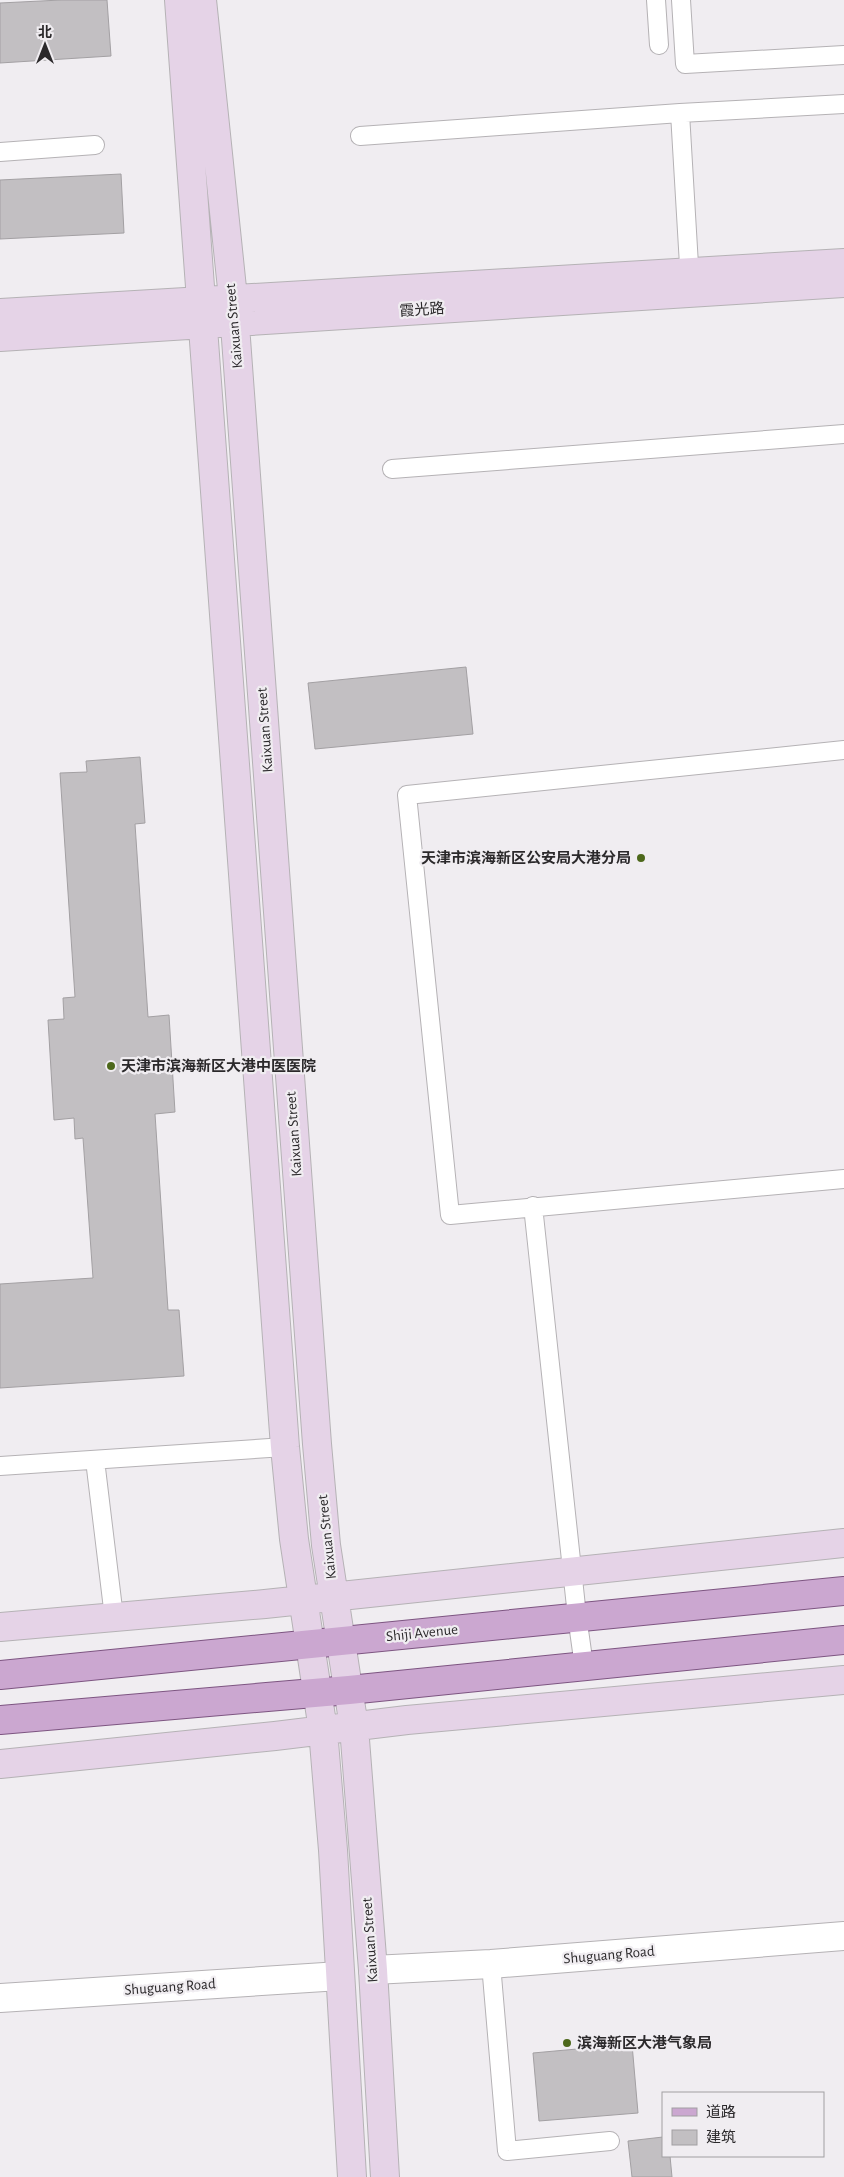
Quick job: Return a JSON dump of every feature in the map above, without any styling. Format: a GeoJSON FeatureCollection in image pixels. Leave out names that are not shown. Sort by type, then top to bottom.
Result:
{"type":"FeatureCollection","features":[{"type":"Feature","properties":{"kind":"main road","name":"Shiji Avenue"},"geometry":{"type":"LineString","coordinates":[[0,1675],[342,1642],[577,1616],[844,1591]]}},
{"type":"Feature","properties":{"kind":"main road"},"geometry":{"type":"LineString","coordinates":[[0,1720],[349,1690],[844,1640]]}},
{"type":"Feature","properties":{"kind":"street","name":"Kaixuan Street"},"geometry":{"type":"LineString","coordinates":[[179,0],[285,1447],[302,1600],[323,1730],[333,1850],[352,2177]]}},
{"type":"Feature","properties":{"kind":"street","name":"Kaixuan Street"},"geometry":{"type":"LineString","coordinates":[[202,0],[234,310],[317,1444],[326,1544],[354,1727],[373,1970],[386,2177]]}},
{"type":"Feature","properties":{"kind":"street","name":"霞光路"},"geometry":{"type":"LineString","coordinates":[[0,313],[202,312],[690,282],[844,263]]}},
{"type":"Feature","properties":{"kind":"street","name":"霞光路"},"geometry":{"type":"LineString","coordinates":[[690,282],[844,283]]}},
{"type":"Feature","properties":{"kind":"street","name":"霞光路"},"geometry":{"type":"LineString","coordinates":[[0,337],[202,312]]}},
{"type":"Feature","properties":{"kind":"street"},"geometry":{"type":"LineString","coordinates":[[0,1627],[302,1600],[844,1543]]}},
{"type":"Feature","properties":{"kind":"street"},"geometry":{"type":"LineString","coordinates":[[0,1764],[408,1720],[844,1680]]}},
{"type":"Feature","properties":{"kind":"street","name":"Shuguang Road"},"geometry":{"type":"LineString","coordinates":[[373,1970],[491,1964],[844,1936]]}},
{"type":"Feature","properties":{"kind":"street","name":"Shuguang Road"},"geometry":{"type":"LineString","coordinates":[[0,1998],[340,1976]]}},
{"type":"Feature","properties":{"kind":"lane"},"geometry":{"type":"LineString","coordinates":[[656,0],[659,45]]}},
{"type":"Feature","properties":{"kind":"lane"},"geometry":{"type":"LineString","coordinates":[[681,0],[685,64],[844,55]]}},
{"type":"Feature","properties":{"kind":"lane"},"geometry":{"type":"LineString","coordinates":[[360,136],[680,113],[844,104]]}},
{"type":"Feature","properties":{"kind":"lane"},"geometry":{"type":"LineString","coordinates":[[680,113],[690,282]]}},
{"type":"Feature","properties":{"kind":"lane"},"geometry":{"type":"LineString","coordinates":[[0,152],[95,145]]}},
{"type":"Feature","properties":{"kind":"lane"},"geometry":{"type":"LineString","coordinates":[[392,469],[844,434]]}},
{"type":"Feature","properties":{"kind":"lane"},"geometry":{"type":"LineString","coordinates":[[844,750],[407,795],[450,1215],[844,1178]]}},
{"type":"Feature","properties":{"kind":"lane"},"geometry":{"type":"LineString","coordinates":[[534,1206],[577,1616],[584,1666]]}},
{"type":"Feature","properties":{"kind":"lane"},"geometry":{"type":"LineString","coordinates":[[0,1466],[285,1447]]}},
{"type":"Feature","properties":{"kind":"lane"},"geometry":{"type":"LineString","coordinates":[[95,1460],[114,1616]]}},
{"type":"Feature","properties":{"kind":"lane"},"geometry":{"type":"LineString","coordinates":[[491,1964],[507,2151],[610,2141]]}},
{"type":"Feature","properties":{"kind":"building"},"geometry":{"type":"Polygon","coordinates":[[[107,0],[111,56],[0,63],[0,3],[107,0]]]}},
{"type":"Feature","properties":{"kind":"building"},"geometry":{"type":"Polygon","coordinates":[[[121,174],[124,233],[0,239],[0,180],[121,174]]]}},
{"type":"Feature","properties":{"kind":"building"},"geometry":{"type":"Polygon","coordinates":[[[466,667],[473,734],[315,749],[308,683],[466,667]]]}},
{"type":"Feature","properties":{"kind":"building","name":"天津市滨海新区大港中医医院"},"geometry":{"type":"Polygon","coordinates":[[[140,757],[145,823],[135,824],[148,1017],[169,1015],[175,1112],[155,1114],[168,1310],[179,1310],[184,1376],[0,1388],[0,1284],[93,1278],[83,1138],[75,1139],[74,1118],[54,1120],[48,1020],[64,1019],[63,998],[75,997],[60,773],[87,772],[86,761],[140,757]]]}},
{"type":"Feature","properties":{"kind":"building"},"geometry":{"type":"Polygon","coordinates":[[[632,2044],[638,2113],[539,2121],[533,2053],[632,2044]]]}},
{"type":"Feature","properties":{"kind":"building"},"geometry":{"type":"Polygon","coordinates":[[[662,2137],[662,2157],[670,2157],[672,2177],[632,2177],[628,2141],[662,2137]]]}},
{"type":"Feature","properties":{"kind":"place","name":"天津市滨海新区公安局大港分局"},"geometry":{"type":"Point","coordinates":[641,858]}},
{"type":"Feature","properties":{"kind":"place","name":"天津市滨海新区大港中医医院"},"geometry":{"type":"Point","coordinates":[111,1066]}},
{"type":"Feature","properties":{"kind":"place","name":"滨海新区大港气象局"},"geometry":{"type":"Point","coordinates":[567,2043]}}]}
